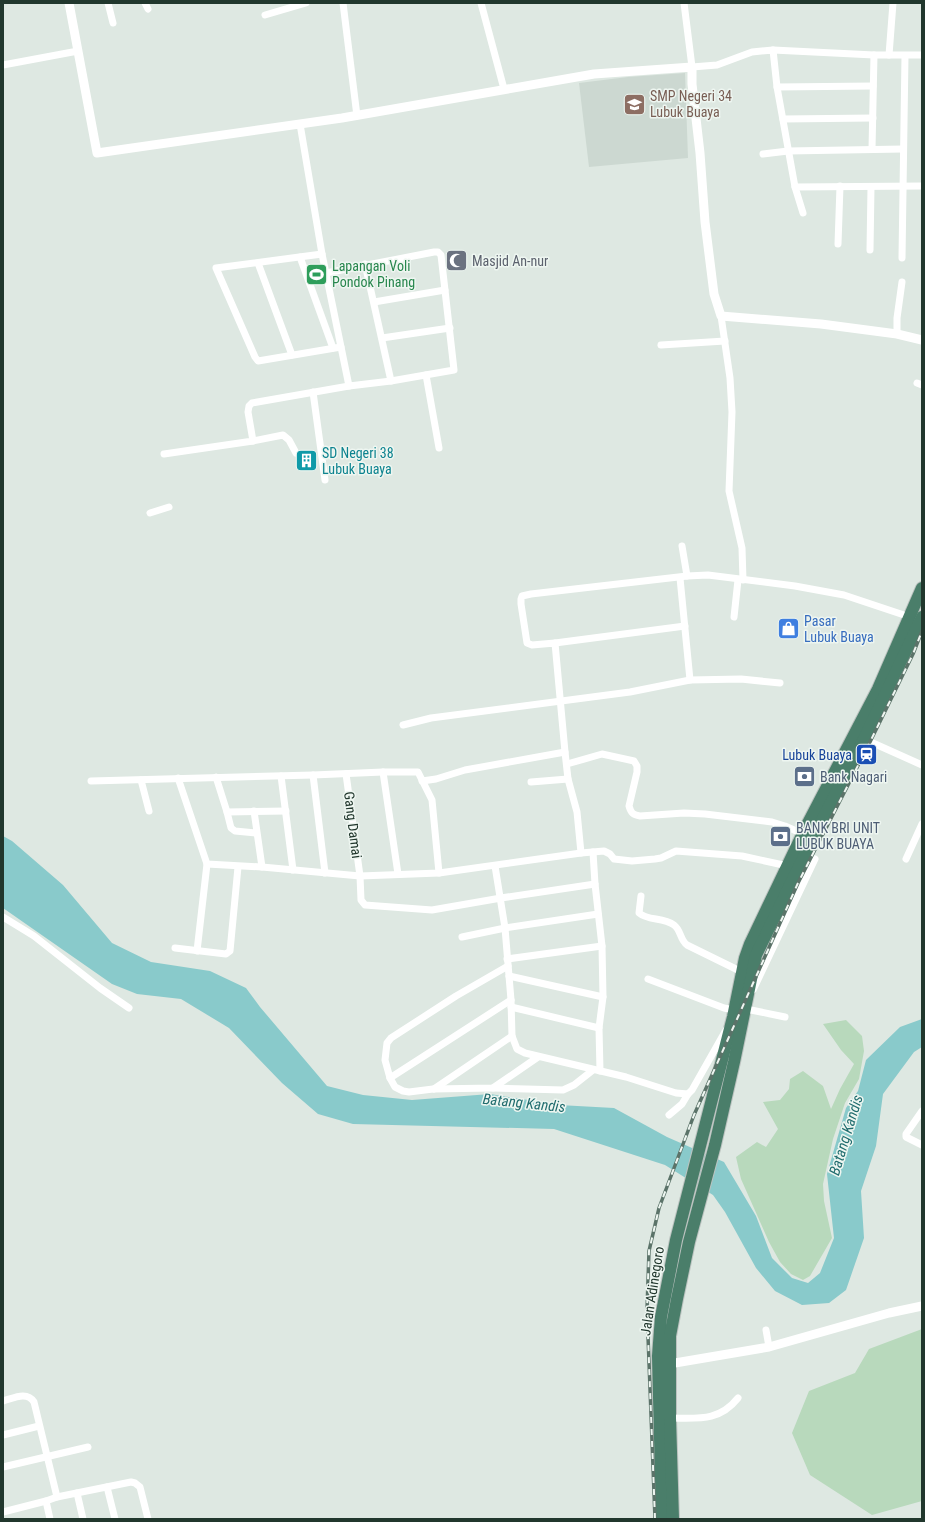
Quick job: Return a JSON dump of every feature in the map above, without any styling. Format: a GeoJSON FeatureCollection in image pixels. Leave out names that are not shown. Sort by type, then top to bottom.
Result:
{"type":"FeatureCollection","features":[{"type":"Feature","properties":{"kind":"highway"},"geometry":{"type":"LineString","coordinates":[[740,1010],[742,972],[750,944],[788,866],[864,740],[916,617],[922,588]]}},
{"type":"Feature","properties":{"kind":"highway"},"geometry":{"type":"LineString","coordinates":[[821,811],[878,689],[916,617]]}},
{"type":"Feature","properties":{"kind":"highway"},"geometry":{"type":"LineString","coordinates":[[740,1010],[756,955],[808,831]]}},
{"type":"Feature","properties":{"kind":"highway","name":"Jalan Adinegoro"},"geometry":{"type":"LineString","coordinates":[[662,1519],[658,1356],[661,1317],[672,1260],[690,1188],[740,1010]]}},
{"type":"Feature","properties":{"kind":"highway","name":"Jalan Adinegoro"},"geometry":{"type":"LineString","coordinates":[[674,1519],[670,1418],[670,1336],[676,1299],[689,1242],[703,1193],[714,1145],[740,1010]]}},
{"type":"Feature","properties":{"kind":"street"},"geometry":{"type":"LineString","coordinates":[[69,3],[97,153],[358,116],[594,74],[717,65],[752,52],[773,50],[889,56],[922,55]]}},
{"type":"Feature","properties":{"kind":"street"},"geometry":{"type":"LineString","coordinates":[[108,3],[113,23]]}},
{"type":"Feature","properties":{"kind":"street"},"geometry":{"type":"LineString","coordinates":[[265,15],[287,6],[306,3]]}},
{"type":"Feature","properties":{"kind":"street"},"geometry":{"type":"LineString","coordinates":[[343,3],[358,116]]}},
{"type":"Feature","properties":{"kind":"street"},"geometry":{"type":"LineString","coordinates":[[481,3],[504,89]]}},
{"type":"Feature","properties":{"kind":"street"},"geometry":{"type":"LineString","coordinates":[[684,3],[692,67],[692,84],[700,153],[705,222],[714,294],[721,316],[730,378],[732,412],[729,491],[742,548],[741,580],[734,617]]}},
{"type":"Feature","properties":{"kind":"street"},"geometry":{"type":"LineString","coordinates":[[889,56],[893,3]]}},
{"type":"Feature","properties":{"kind":"street"},"geometry":{"type":"LineString","coordinates":[[773,50],[777,87],[788,151],[795,187],[803,213]]}},
{"type":"Feature","properties":{"kind":"street"},"geometry":{"type":"LineString","coordinates":[[3,65],[78,51]]}},
{"type":"Feature","properties":{"kind":"street"},"geometry":{"type":"LineString","coordinates":[[872,150],[874,55]]}},
{"type":"Feature","properties":{"kind":"street"},"geometry":{"type":"LineString","coordinates":[[902,258],[905,56]]}},
{"type":"Feature","properties":{"kind":"street"},"geometry":{"type":"LineString","coordinates":[[777,87],[873,86]]}},
{"type":"Feature","properties":{"kind":"street"},"geometry":{"type":"LineString","coordinates":[[783,119],[873,118]]}},
{"type":"Feature","properties":{"kind":"street"},"geometry":{"type":"LineString","coordinates":[[300,124],[322,254],[349,386]]}},
{"type":"Feature","properties":{"kind":"street"},"geometry":{"type":"LineString","coordinates":[[763,154],[788,151],[904,149]]}},
{"type":"Feature","properties":{"kind":"street"},"geometry":{"type":"LineString","coordinates":[[838,244],[840,186]]}},
{"type":"Feature","properties":{"kind":"street"},"geometry":{"type":"LineString","coordinates":[[795,187],[922,186]]}},
{"type":"Feature","properties":{"kind":"street"},"geometry":{"type":"LineString","coordinates":[[870,250],[871,187]]}},
{"type":"Feature","properties":{"kind":"street"},"geometry":{"type":"LineString","coordinates":[[253,441],[248,408],[252,403],[454,370],[441,255],[438,252],[365,264],[326,273]]}},
{"type":"Feature","properties":{"kind":"street"},"geometry":{"type":"LineString","coordinates":[[322,254],[216,268],[258,361],[341,347]]}},
{"type":"Feature","properties":{"kind":"street"},"geometry":{"type":"LineString","coordinates":[[300,257],[333,348]]}},
{"type":"Feature","properties":{"kind":"street"},"geometry":{"type":"LineString","coordinates":[[258,263],[292,355]]}},
{"type":"Feature","properties":{"kind":"street"},"geometry":{"type":"LineString","coordinates":[[365,264],[391,380]]}},
{"type":"Feature","properties":{"kind":"street"},"geometry":{"type":"LineString","coordinates":[[897,334],[897,318],[902,282]]}},
{"type":"Feature","properties":{"kind":"street"},"geometry":{"type":"LineString","coordinates":[[374,302],[445,290]]}},
{"type":"Feature","properties":{"kind":"street"},"geometry":{"type":"LineString","coordinates":[[721,316],[821,324],[897,334],[922,340]]}},
{"type":"Feature","properties":{"kind":"street"},"geometry":{"type":"LineString","coordinates":[[382,338],[450,328]]}},
{"type":"Feature","properties":{"kind":"street"},"geometry":{"type":"LineString","coordinates":[[661,345],[725,341]]}},
{"type":"Feature","properties":{"kind":"street"},"geometry":{"type":"LineString","coordinates":[[426,375],[439,448]]}},
{"type":"Feature","properties":{"kind":"street"},"geometry":{"type":"LineString","coordinates":[[313,392],[325,480]]}},
{"type":"Feature","properties":{"kind":"street"},"geometry":{"type":"LineString","coordinates":[[164,454],[253,441],[282,435],[289,440],[296,453]]}},
{"type":"Feature","properties":{"kind":"street"},"geometry":{"type":"LineString","coordinates":[[150,513],[170,507]]}},
{"type":"Feature","properties":{"kind":"street"},"geometry":{"type":"LineString","coordinates":[[682,546],[685,626],[690,680]]}},
{"type":"Feature","properties":{"kind":"street"},"geometry":{"type":"LineString","coordinates":[[685,626],[532,645],[527,643],[521,598],[522,596],[531,594],[683,577],[708,576],[795,586],[844,596],[916,617]]}},
{"type":"Feature","properties":{"kind":"street"},"geometry":{"type":"LineString","coordinates":[[555,643],[568,779],[577,812],[580,853]]}},
{"type":"Feature","properties":{"kind":"street"},"geometry":{"type":"LineString","coordinates":[[403,725],[431,718],[630,692],[690,680],[740,679],[780,683]]}},
{"type":"Feature","properties":{"kind":"street"},"geometry":{"type":"LineString","coordinates":[[864,740],[922,765]]}},
{"type":"Feature","properties":{"kind":"street"},"geometry":{"type":"LineString","coordinates":[[422,781],[436,779],[465,770],[565,752]]}},
{"type":"Feature","properties":{"kind":"street"},"geometry":{"type":"LineString","coordinates":[[567,764],[602,754],[634,760],[637,766],[637,772],[629,806],[630,811],[634,815],[640,816],[677,813],[705,814],[772,822],[808,831]]}},
{"type":"Feature","properties":{"kind":"street"},"geometry":{"type":"LineString","coordinates":[[383,772],[398,874]]}},
{"type":"Feature","properties":{"kind":"street"},"geometry":{"type":"LineString","coordinates":[[91,781],[418,772],[432,800],[439,873]]}},
{"type":"Feature","properties":{"kind":"street","name":"Gang Damai"},"geometry":{"type":"LineString","coordinates":[[346,774],[360,876],[361,900],[365,905],[432,910],[595,884]]}},
{"type":"Feature","properties":{"kind":"street"},"geometry":{"type":"LineString","coordinates":[[312,775],[324,873]]}},
{"type":"Feature","properties":{"kind":"street"},"geometry":{"type":"LineString","coordinates":[[282,776],[293,870]]}},
{"type":"Feature","properties":{"kind":"street"},"geometry":{"type":"LineString","coordinates":[[216,777],[233,831],[256,833]]}},
{"type":"Feature","properties":{"kind":"street"},"geometry":{"type":"LineString","coordinates":[[178,778],[207,864],[197,951]]}},
{"type":"Feature","properties":{"kind":"street"},"geometry":{"type":"LineString","coordinates":[[531,782],[568,779]]}},
{"type":"Feature","properties":{"kind":"street"},"geometry":{"type":"LineString","coordinates":[[141,780],[149,811]]}},
{"type":"Feature","properties":{"kind":"street"},"geometry":{"type":"LineString","coordinates":[[227,812],[286,811]]}},
{"type":"Feature","properties":{"kind":"street"},"geometry":{"type":"LineString","coordinates":[[254,812],[262,867]]}},
{"type":"Feature","properties":{"kind":"street"},"geometry":{"type":"LineString","coordinates":[[906,859],[922,824]]}},
{"type":"Feature","properties":{"kind":"street"},"geometry":{"type":"LineString","coordinates":[[207,864],[238,867],[262,867],[360,876],[439,873],[604,851],[610,854],[614,859],[632,861],[662,858],[676,851],[748,857],[788,866]]}},
{"type":"Feature","properties":{"kind":"street"},"geometry":{"type":"LineString","coordinates":[[593,852],[602,946],[603,997],[596,1070]]}},
{"type":"Feature","properties":{"kind":"street"},"geometry":{"type":"LineString","coordinates":[[669,1115],[682,1104],[692,1090],[740,1010],[815,859]]}},
{"type":"Feature","properties":{"kind":"street"},"geometry":{"type":"LineString","coordinates":[[495,866],[505,928],[512,1036],[515,1046],[520,1051],[538,1057],[626,1076],[676,1093],[688,1094]]}},
{"type":"Feature","properties":{"kind":"street"},"geometry":{"type":"LineString","coordinates":[[175,948],[226,954],[230,951],[238,867]]}},
{"type":"Feature","properties":{"kind":"street"},"geometry":{"type":"LineString","coordinates":[[641,896],[638,912],[641,915],[664,920],[674,925],[678,928],[683,942],[687,945],[742,972]]}},
{"type":"Feature","properties":{"kind":"street"},"geometry":{"type":"LineString","coordinates":[[462,937],[505,928],[598,914]]}},
{"type":"Feature","properties":{"kind":"street"},"geometry":{"type":"LineString","coordinates":[[3,917],[34,936],[100,988],[129,1008]]}},
{"type":"Feature","properties":{"kind":"street"},"geometry":{"type":"LineString","coordinates":[[596,1070],[574,1085],[563,1090],[492,1088],[433,1089],[409,1092],[403,1091],[396,1087],[390,1078],[385,1060],[387,1043],[391,1038],[507,963],[602,946]]}},
{"type":"Feature","properties":{"kind":"street"},"geometry":{"type":"LineString","coordinates":[[509,976],[603,997]]}},
{"type":"Feature","properties":{"kind":"street"},"geometry":{"type":"LineString","coordinates":[[648,979],[724,1008],[785,1017]]}},
{"type":"Feature","properties":{"kind":"street"},"geometry":{"type":"LineString","coordinates":[[390,1078],[511,1004],[599,1028]]}},
{"type":"Feature","properties":{"kind":"street"},"geometry":{"type":"LineString","coordinates":[[433,1089],[512,1036]]}},
{"type":"Feature","properties":{"kind":"street"},"geometry":{"type":"LineString","coordinates":[[492,1088],[538,1057]]}},
{"type":"Feature","properties":{"kind":"street"},"geometry":{"type":"LineString","coordinates":[[922,1111],[906,1134],[906,1137],[910,1140],[922,1145]]}},
{"type":"Feature","properties":{"kind":"street"},"geometry":{"type":"LineString","coordinates":[[669,1364],[769,1347],[889,1313],[922,1306]]}},
{"type":"Feature","properties":{"kind":"street"},"geometry":{"type":"LineString","coordinates":[[766,1330],[769,1347]]}},
{"type":"Feature","properties":{"kind":"street"},"geometry":{"type":"LineString","coordinates":[[3,1401],[25,1395],[34,1402],[57,1497]]}},
{"type":"Feature","properties":{"kind":"street"},"geometry":{"type":"LineString","coordinates":[[670,1418],[698,1418],[720,1414],[738,1398]]}},
{"type":"Feature","properties":{"kind":"street"},"geometry":{"type":"LineString","coordinates":[[3,1435],[39,1426]]}},
{"type":"Feature","properties":{"kind":"street"},"geometry":{"type":"LineString","coordinates":[[3,1467],[88,1446]]}},
{"type":"Feature","properties":{"kind":"street"},"geometry":{"type":"LineString","coordinates":[[3,1512],[57,1497],[131,1482],[138,1484],[140,1487],[148,1519]]}},
{"type":"Feature","properties":{"kind":"street"},"geometry":{"type":"LineString","coordinates":[[107,1487],[115,1519]]}},
{"type":"Feature","properties":{"kind":"street"},"geometry":{"type":"LineString","coordinates":[[77,1493],[83,1519]]}},
{"type":"Feature","properties":{"kind":"street"},"geometry":{"type":"LineString","coordinates":[[46,1501],[50,1519]]}},
{"type":"Feature","properties":{"kind":"shaded area","name":"SMP Negeri 34 Lubuk Buaya"},"geometry":{"type":"Polygon","coordinates":[[[685,73],[688,158],[589,167],[579,83],[628,77],[685,73]]]}},
{"type":"Feature","properties":{"kind":"green space"},"geometry":{"type":"Polygon","coordinates":[[[846,1020],[862,1036],[864,1051],[859,1079],[845,1103],[833,1139],[823,1184],[824,1201],[832,1238],[810,1276],[803,1280],[791,1274],[780,1262],[769,1242],[741,1179],[736,1157],[757,1142],[766,1147],[778,1129],[763,1102],[780,1100],[789,1089],[790,1079],[803,1071],[823,1086],[831,1109],[854,1064],[841,1050],[823,1024],[846,1020]]]}},
{"type":"Feature","properties":{"kind":"green space"},"geometry":{"type":"Polygon","coordinates":[[[922,1329],[922,1501],[872,1515],[810,1475],[792,1433],[809,1391],[855,1373],[869,1349],[922,1329]]]}},
{"type":"Feature","properties":{"kind":"water","name":"Batang Kandis"},"geometry":{"type":"Polygon","coordinates":[[[3,836],[12,841],[63,885],[112,943],[151,962],[210,971],[246,988],[260,1007],[327,1086],[363,1095],[412,1100],[490,1094],[559,1105],[614,1108],[667,1137],[724,1162],[756,1216],[772,1258],[792,1278],[808,1283],[820,1273],[834,1238],[827,1174],[846,1108],[858,1091],[866,1060],[900,1027],[922,1019],[922,1047],[914,1052],[883,1094],[876,1146],[861,1191],[864,1238],[846,1290],[829,1303],[802,1305],[775,1291],[756,1268],[725,1212],[713,1195],[665,1165],[554,1129],[353,1124],[318,1114],[282,1083],[229,1028],[181,999],[137,994],[112,984],[3,908],[3,836]]]}},
{"type":"Feature","properties":{"kind":"railway"},"geometry":{"type":"LineString","coordinates":[[655,1519],[647,1310],[649,1251],[659,1208],[694,1115],[798,883],[870,742],[913,654],[922,631]]}},
{"type":"Feature","properties":{"kind":"place","name":"SMP Negeri 34 Lubuk Buaya"},"geometry":{"type":"Point","coordinates":[634,104]}},
{"type":"Feature","properties":{"kind":"place","name":"Masjid An-nur"},"geometry":{"type":"Point","coordinates":[457,261]}},
{"type":"Feature","properties":{"kind":"place","name":"Lapangan Voli Pondok Pinang"},"geometry":{"type":"Point","coordinates":[316,274]}},
{"type":"Feature","properties":{"kind":"place","name":"SD Negeri 38 Lubuk Buaya"},"geometry":{"type":"Point","coordinates":[307,461]}},
{"type":"Feature","properties":{"kind":"place","name":"Pasar Lubuk Buaya"},"geometry":{"type":"Point","coordinates":[789,629]}},
{"type":"Feature","properties":{"kind":"place","name":"Lubuk Buaya"},"geometry":{"type":"Point","coordinates":[867,755]}},
{"type":"Feature","properties":{"kind":"place","name":"Bank Nagari"},"geometry":{"type":"Point","coordinates":[805,777]}},
{"type":"Feature","properties":{"kind":"place","name":"BANK BRI UNIT LUBUK BUAYA"},"geometry":{"type":"Point","coordinates":[780,836]}}]}
